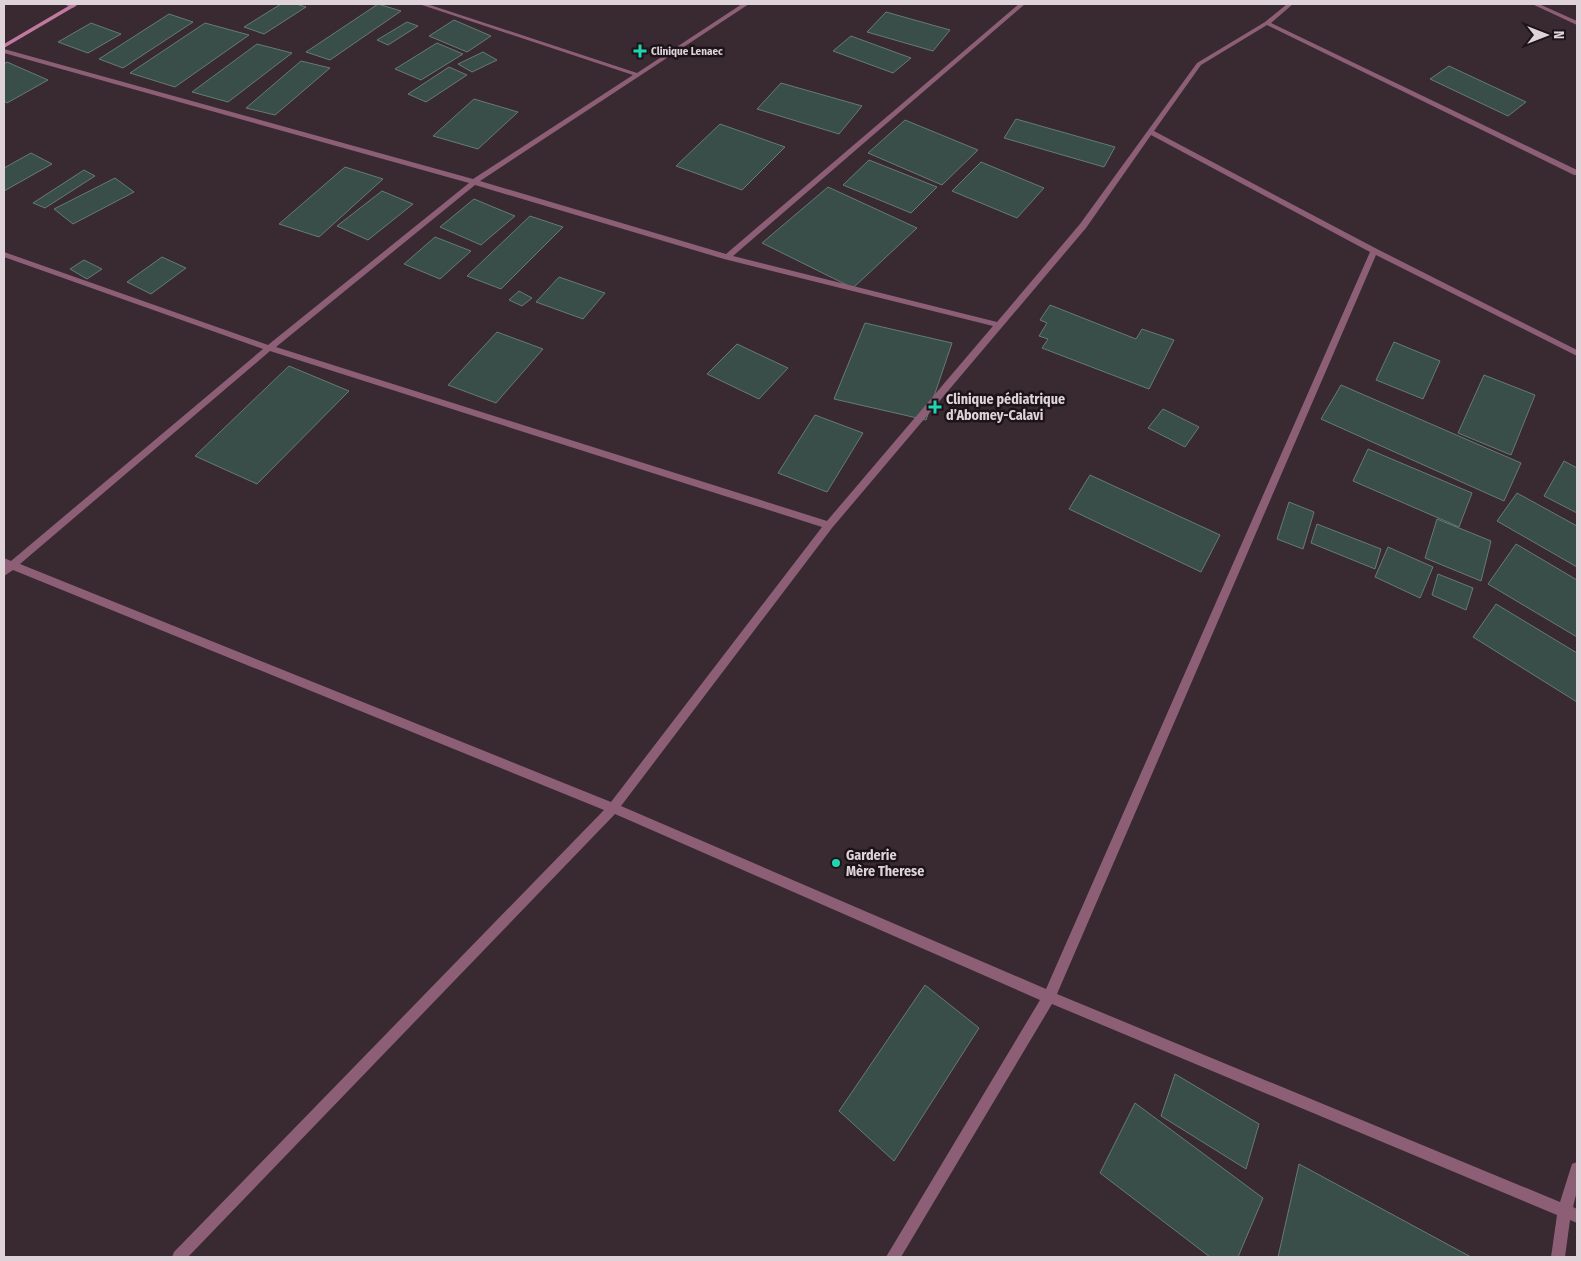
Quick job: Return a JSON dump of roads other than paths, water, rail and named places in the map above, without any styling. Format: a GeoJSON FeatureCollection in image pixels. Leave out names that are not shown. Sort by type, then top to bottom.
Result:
{"type":"FeatureCollection","features":[{"type":"Feature","properties":{"kind":"street"},"geometry":{"type":"LineString","coordinates":[[4,46],[72,4]]}},
{"type":"Feature","properties":{"kind":"street"},"geometry":{"type":"LineString","coordinates":[[422,4],[635,74]]}},
{"type":"Feature","properties":{"kind":"street"},"geometry":{"type":"LineString","coordinates":[[746,4],[635,74],[474,182],[268,348],[6,566],[613,808],[1049,997],[1571,1213]]}},
{"type":"Feature","properties":{"kind":"street"},"geometry":{"type":"LineString","coordinates":[[727,257],[1022,4]]}},
{"type":"Feature","properties":{"kind":"street"},"geometry":{"type":"LineString","coordinates":[[179,1257],[613,808],[829,525],[1083,226],[1199,64],[1267,23],[1290,4]]}},
{"type":"Feature","properties":{"kind":"street"},"geometry":{"type":"LineString","coordinates":[[1536,4],[1577,23]]}},
{"type":"Feature","properties":{"kind":"street"},"geometry":{"type":"LineString","coordinates":[[1267,23],[1577,173]]}},
{"type":"Feature","properties":{"kind":"street"},"geometry":{"type":"LineString","coordinates":[[4,51],[474,182],[727,257],[999,325]]}},
{"type":"Feature","properties":{"kind":"street"},"geometry":{"type":"LineString","coordinates":[[1150,132],[1374,251],[1577,353]]}},
{"type":"Feature","properties":{"kind":"street"},"geometry":{"type":"LineString","coordinates":[[893,1257],[1049,997],[1374,251]]}},
{"type":"Feature","properties":{"kind":"street"},"geometry":{"type":"LineString","coordinates":[[4,254],[268,348],[829,525]]}},
{"type":"Feature","properties":{"kind":"street"},"geometry":{"type":"LineString","coordinates":[[1558,1257],[1571,1213],[1577,1169]]}},
{"type":"Feature","properties":{"kind":"place","name":"Clinique Lenaec"},"geometry":{"type":"Point","coordinates":[640,51]}},
{"type":"Feature","properties":{"kind":"place","name":"Clinique pédiatrique d’Abomey-Calavi"},"geometry":{"type":"Point","coordinates":[935,407]}},
{"type":"Feature","properties":{"kind":"place","name":"Garderie Mère Therese"},"geometry":{"type":"Point","coordinates":[836,863]}}]}
